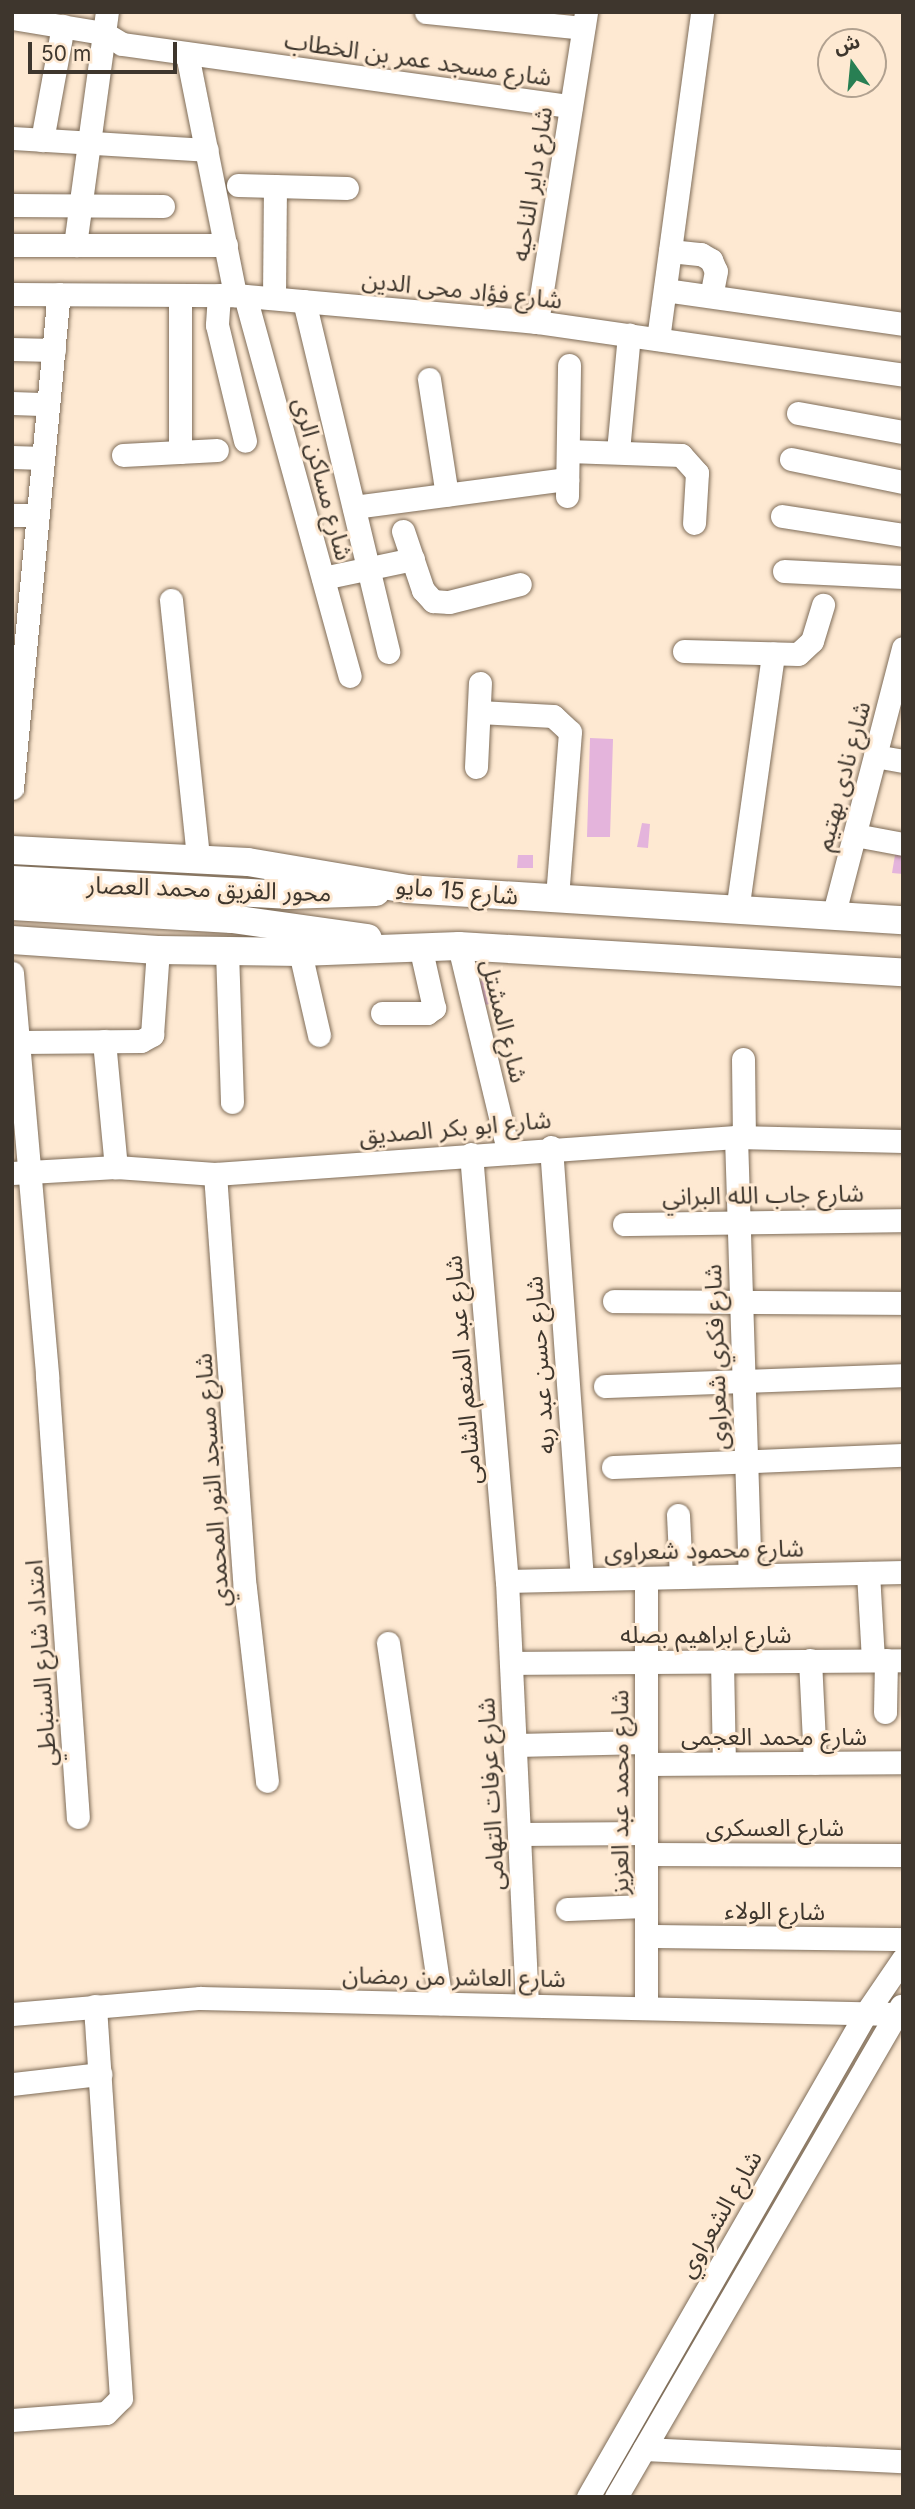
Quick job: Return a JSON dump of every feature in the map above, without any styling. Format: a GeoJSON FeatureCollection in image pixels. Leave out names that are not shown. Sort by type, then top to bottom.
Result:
{"type":"FeatureCollection","features":[{"type":"Feature","properties":{"kind":"main road","name":"شارع 15 مايو"},"geometry":{"type":"LineString","coordinates":[[12,850],[281,865],[407,889],[903,920]]}},
{"type":"Feature","properties":{"kind":"main road","name":"محور الفريق محمد العصار"},"geometry":{"type":"LineString","coordinates":[[12,880],[288,895],[407,889]]}},
{"type":"Feature","properties":{"kind":"main road","name":"محور الفريق محمد العصار"},"geometry":{"type":"LineString","coordinates":[[12,906],[232,919],[317,928],[411,946]]}},
{"type":"Feature","properties":{"kind":"main road"},"geometry":{"type":"LineString","coordinates":[[12,940],[158,950],[300,952],[458,946],[903,972]]}},
{"type":"Feature","properties":{"kind":"street"},"geometry":{"type":"LineString","coordinates":[[426,12],[585,20]]}},
{"type":"Feature","properties":{"kind":"street"},"geometry":{"type":"LineString","coordinates":[[658,339],[702,12]]}},
{"type":"Feature","properties":{"kind":"street","name":"شارع مسجد عمر بن الخطاب"},"geometry":{"type":"LineString","coordinates":[[12,18],[62,26],[106,23],[122,44],[571,106]]}},
{"type":"Feature","properties":{"kind":"street","name":"شارع داير الناحيه"},"geometry":{"type":"LineString","coordinates":[[537,322],[585,20]]}},
{"type":"Feature","properties":{"kind":"street"},"geometry":{"type":"LineString","coordinates":[[75,245],[106,23]]}},
{"type":"Feature","properties":{"kind":"street"},"geometry":{"type":"LineString","coordinates":[[42,140],[62,26]]}},
{"type":"Feature","properties":{"kind":"street"},"geometry":{"type":"LineString","coordinates":[[187,54],[226,245],[233,295],[217,325],[245,440]]}},
{"type":"Feature","properties":{"kind":"street"},"geometry":{"type":"LineString","coordinates":[[12,138],[207,150]]}},
{"type":"Feature","properties":{"kind":"street"},"geometry":{"type":"LineString","coordinates":[[238,185],[347,188]]}},
{"type":"Feature","properties":{"kind":"street"},"geometry":{"type":"LineString","coordinates":[[274,298],[275,186]]}},
{"type":"Feature","properties":{"kind":"street"},"geometry":{"type":"LineString","coordinates":[[12,205],[163,206]]}},
{"type":"Feature","properties":{"kind":"street"},"geometry":{"type":"LineString","coordinates":[[12,245],[226,245]]}},
{"type":"Feature","properties":{"kind":"street"},"geometry":{"type":"LineString","coordinates":[[670,251],[701,254],[711,260],[716,271],[712,296]]}},
{"type":"Feature","properties":{"kind":"street"},"geometry":{"type":"LineString","coordinates":[[665,290],[903,324]]}},
{"type":"Feature","properties":{"kind":"street","name":"شارع فؤاد محى الدين"},"geometry":{"type":"LineString","coordinates":[[12,294],[233,295],[274,298],[537,322],[903,374]]}},
{"type":"Feature","properties":{"kind":"street"},"geometry":{"type":"LineString","coordinates":[[12,788],[20,619],[38,515],[59,294]]}},
{"type":"Feature","properties":{"kind":"street"},"geometry":{"type":"LineString","coordinates":[[180,295],[180,452]]}},
{"type":"Feature","properties":{"kind":"street","name":"شارع مساكن الرى"},"geometry":{"type":"LineString","coordinates":[[233,295],[323,578],[350,676]]}},
{"type":"Feature","properties":{"kind":"street"},"geometry":{"type":"LineString","coordinates":[[304,301],[388,652]]}},
{"type":"Feature","properties":{"kind":"street"},"geometry":{"type":"LineString","coordinates":[[618,451],[629,335]]}},
{"type":"Feature","properties":{"kind":"street"},"geometry":{"type":"LineString","coordinates":[[12,349],[54,350]]}},
{"type":"Feature","properties":{"kind":"street"},"geometry":{"type":"LineString","coordinates":[[354,508],[447,495],[567,488],[569,365]]}},
{"type":"Feature","properties":{"kind":"street"},"geometry":{"type":"LineString","coordinates":[[429,379],[447,495]]}},
{"type":"Feature","properties":{"kind":"street"},"geometry":{"type":"LineString","coordinates":[[12,403],[48,404]]}},
{"type":"Feature","properties":{"kind":"street"},"geometry":{"type":"LineString","coordinates":[[798,413],[903,432]]}},
{"type":"Feature","properties":{"kind":"street"},"geometry":{"type":"LineString","coordinates":[[123,455],[217,450]]}},
{"type":"Feature","properties":{"kind":"street"},"geometry":{"type":"LineString","coordinates":[[568,451],[673,452],[688,459],[697,473],[694,523]]}},
{"type":"Feature","properties":{"kind":"street"},"geometry":{"type":"LineString","coordinates":[[12,457],[43,458]]}},
{"type":"Feature","properties":{"kind":"street"},"geometry":{"type":"LineString","coordinates":[[792,460],[903,482]]}},
{"type":"Feature","properties":{"kind":"street"},"geometry":{"type":"LineString","coordinates":[[12,515],[38,515]]}},
{"type":"Feature","properties":{"kind":"street"},"geometry":{"type":"LineString","coordinates":[[782,516],[903,535]]}},
{"type":"Feature","properties":{"kind":"street"},"geometry":{"type":"LineString","coordinates":[[403,531],[423,590],[438,603],[520,584]]}},
{"type":"Feature","properties":{"kind":"street"},"geometry":{"type":"LineString","coordinates":[[323,578],[413,559]]}},
{"type":"Feature","properties":{"kind":"street"},"geometry":{"type":"LineString","coordinates":[[784,571],[903,577]]}},
{"type":"Feature","properties":{"kind":"street"},"geometry":{"type":"LineString","coordinates":[[171,600],[198,859]]}},
{"type":"Feature","properties":{"kind":"street"},"geometry":{"type":"LineString","coordinates":[[684,651],[798,654],[809,647],[823,605]]}},
{"type":"Feature","properties":{"kind":"street","name":"شارع نادى بهتيم"},"geometry":{"type":"LineString","coordinates":[[832,917],[875,756],[898,690],[903,648]]}},
{"type":"Feature","properties":{"kind":"street"},"geometry":{"type":"LineString","coordinates":[[737,911],[772,654]]}},
{"type":"Feature","properties":{"kind":"street"},"geometry":{"type":"LineString","coordinates":[[475,767],[480,683]]}},
{"type":"Feature","properties":{"kind":"street"},"geometry":{"type":"LineString","coordinates":[[479,712],[552,716],[570,732],[557,899]]}},
{"type":"Feature","properties":{"kind":"street"},"geometry":{"type":"LineString","coordinates":[[875,756],[903,761]]}},
{"type":"Feature","properties":{"kind":"street"},"geometry":{"type":"LineString","coordinates":[[855,835],[903,844]]}},
{"type":"Feature","properties":{"kind":"street"},"geometry":{"type":"LineString","coordinates":[[382,1013],[427,1013],[434,1008],[411,946]]}},
{"type":"Feature","properties":{"kind":"street","name":"شارع المشتل"},"geometry":{"type":"LineString","coordinates":[[458,946],[508,1150]]}},
{"type":"Feature","properties":{"kind":"street"},"geometry":{"type":"LineString","coordinates":[[20,1042],[141,1041],[152,1035],[158,950]]}},
{"type":"Feature","properties":{"kind":"street"},"geometry":{"type":"LineString","coordinates":[[227,951],[232,1102]]}},
{"type":"Feature","properties":{"kind":"street"},"geometry":{"type":"LineString","coordinates":[[300,952],[319,1035]]}},
{"type":"Feature","properties":{"kind":"street","name":"امتداد شارع السنباطي"},"geometry":{"type":"LineString","coordinates":[[12,973],[20,1042],[22,1172],[78,1817]]}},
{"type":"Feature","properties":{"kind":"street"},"geometry":{"type":"LineString","coordinates":[[104,1041],[116,1167]]}},
{"type":"Feature","properties":{"kind":"street","name":"شارع فكري شعراوى"},"geometry":{"type":"LineString","coordinates":[[743,1059],[738,1221],[750,1576]]}},
{"type":"Feature","properties":{"kind":"street","name":"شارع ابو بكر الصديق"},"geometry":{"type":"LineString","coordinates":[[22,1172],[116,1167],[215,1174],[508,1150],[740,1137],[903,1141]]}},
{"type":"Feature","properties":{"kind":"street","name":"شارع حسن عبد ربه"},"geometry":{"type":"LineString","coordinates":[[551,1147],[582,1579]]}},
{"type":"Feature","properties":{"kind":"street","name":"شارع عبد المنعم الشامى"},"geometry":{"type":"LineString","coordinates":[[471,1154],[507,1581]]}},
{"type":"Feature","properties":{"kind":"street","name":"شارع مسجد النور المحمدي"},"geometry":{"type":"LineString","coordinates":[[215,1174],[246,1587],[267,1781]]}},
{"type":"Feature","properties":{"kind":"street","name":"شارع جاب الله البراني"},"geometry":{"type":"LineString","coordinates":[[624,1224],[903,1220]]}},
{"type":"Feature","properties":{"kind":"street"},"geometry":{"type":"LineString","coordinates":[[614,1301],[903,1303]]}},
{"type":"Feature","properties":{"kind":"street"},"geometry":{"type":"LineString","coordinates":[[605,1386],[903,1375]]}},
{"type":"Feature","properties":{"kind":"street"},"geometry":{"type":"LineString","coordinates":[[613,1467],[903,1455]]}},
{"type":"Feature","properties":{"kind":"street"},"geometry":{"type":"LineString","coordinates":[[678,1515],[681,1577]]}},
{"type":"Feature","properties":{"kind":"street","name":"شارع محمود شعراوى"},"geometry":{"type":"LineString","coordinates":[[507,1581],[903,1572]]}},
{"type":"Feature","properties":{"kind":"street"},"geometry":{"type":"LineString","coordinates":[[868,1573],[887,1660],[885,1712]]}},
{"type":"Feature","properties":{"kind":"street","name":"شارع محمد عبد العزيز"},"geometry":{"type":"LineString","coordinates":[[646,1578],[646,2007]]}},
{"type":"Feature","properties":{"kind":"street","name":"شارع عرفات التهامى"},"geometry":{"type":"LineString","coordinates":[[507,1581],[527,2004]]}},
{"type":"Feature","properties":{"kind":"street"},"geometry":{"type":"LineString","coordinates":[[388,1643],[441,2003]]}},
{"type":"Feature","properties":{"kind":"street"},"geometry":{"type":"LineString","coordinates":[[810,1660],[815,1762]]}},
{"type":"Feature","properties":{"kind":"street","name":"شارع ابراهيم بصله"},"geometry":{"type":"LineString","coordinates":[[510,1663],[887,1660]]}},
{"type":"Feature","properties":{"kind":"street"},"geometry":{"type":"LineString","coordinates":[[722,1661],[724,1763]]}},
{"type":"Feature","properties":{"kind":"street","name":"شارع محمد العجمى"},"geometry":{"type":"LineString","coordinates":[[516,1745],[646,1753],[724,1763],[903,1762]]}},
{"type":"Feature","properties":{"kind":"street","name":"شارع العسكرى"},"geometry":{"type":"LineString","coordinates":[[519,1834],[903,1855]]}},
{"type":"Feature","properties":{"kind":"street"},"geometry":{"type":"LineString","coordinates":[[567,1909],[646,1906]]}},
{"type":"Feature","properties":{"kind":"street","name":"شارع الولاء"},"geometry":{"type":"LineString","coordinates":[[646,1936],[903,1939]]}},
{"type":"Feature","properties":{"kind":"street","name":"شارع الشعراوي"},"geometry":{"type":"LineString","coordinates":[[588,2497],[866,2013],[903,1959]]}},
{"type":"Feature","properties":{"kind":"street","name":"شارع العاشر من رمضان"},"geometry":{"type":"LineString","coordinates":[[12,2014],[200,1998],[866,2013],[899,2009]]}},
{"type":"Feature","properties":{"kind":"street"},"geometry":{"type":"LineString","coordinates":[[12,2420],[106,2413],[121,2398],[95,2006]]}},
{"type":"Feature","properties":{"kind":"street"},"geometry":{"type":"LineString","coordinates":[[616,2497],[899,2009]]}},
{"type":"Feature","properties":{"kind":"street"},"geometry":{"type":"LineString","coordinates":[[12,2084],[100,2074]]}},
{"type":"Feature","properties":{"kind":"street"},"geometry":{"type":"LineString","coordinates":[[644,2449],[903,2461]]}},
{"type":"Feature","properties":{"kind":"building"},"geometry":{"type":"Polygon","coordinates":[[[590,738],[613,739],[610,837],[587,837],[590,738]]]}},
{"type":"Feature","properties":{"kind":"building"},"geometry":{"type":"Polygon","coordinates":[[[642,823],[650,824],[648,848],[637,847],[642,823]]]}},
{"type":"Feature","properties":{"kind":"building"},"geometry":{"type":"Polygon","coordinates":[[[898,837],[903,838],[903,874],[892,873],[898,837]]]}},
{"type":"Feature","properties":{"kind":"building"},"geometry":{"type":"Polygon","coordinates":[[[518,855],[533,855],[533,868],[517,868],[518,855]]]}},
{"type":"Feature","properties":{"kind":"building"},"geometry":{"type":"Polygon","coordinates":[[[493,979],[497,1003],[484,1005],[480,981],[493,979]]]}}]}
